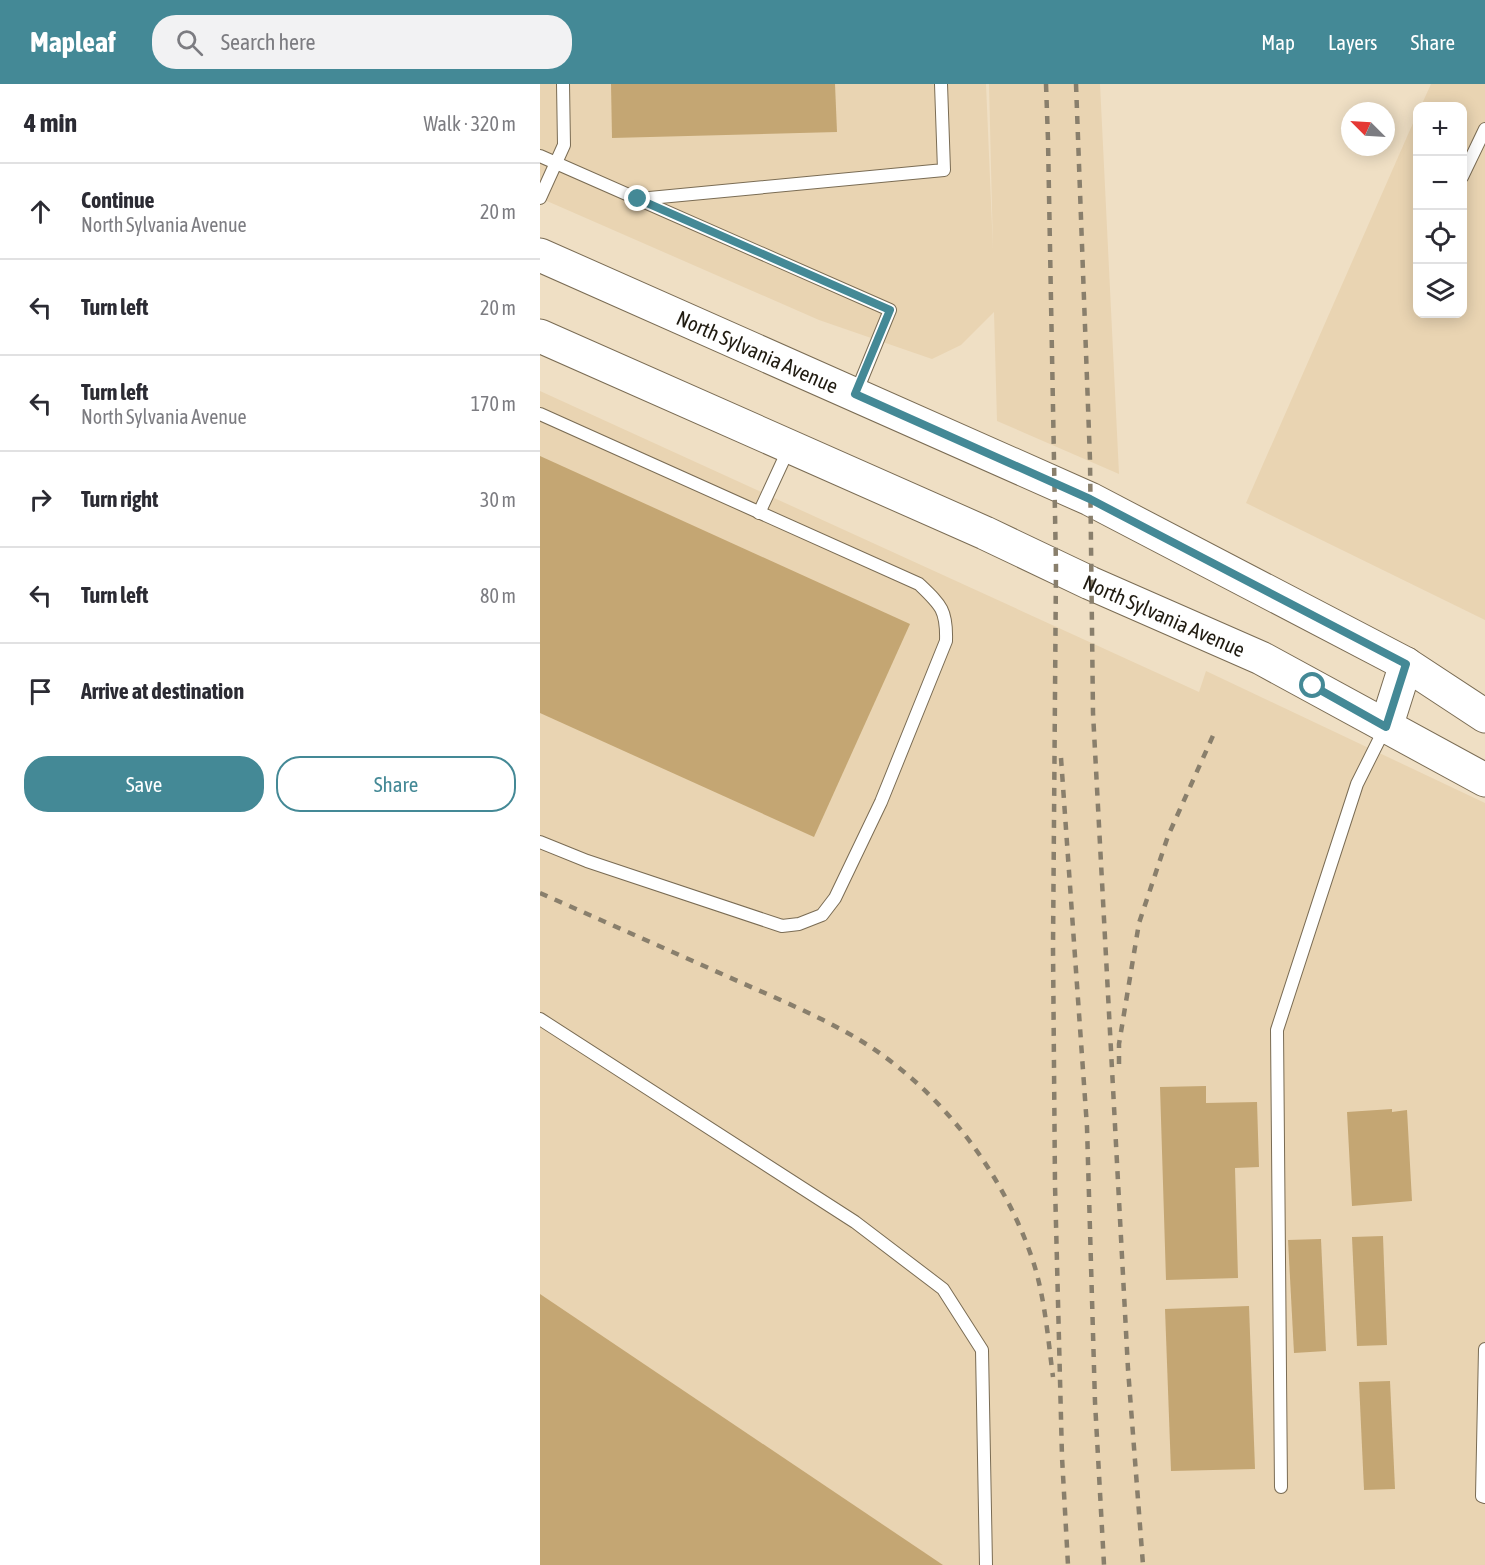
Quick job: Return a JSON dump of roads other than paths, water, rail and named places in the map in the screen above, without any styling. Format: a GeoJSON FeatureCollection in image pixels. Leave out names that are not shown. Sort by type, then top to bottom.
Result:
{"type":"FeatureCollection","features":[{"type":"Feature","properties":{"kind":"main road","name":"North Sylvania Avenue"},"geometry":{"type":"LineString","coordinates":[[540,255],[1090,499],[1406,664],[1485,716]]}},
{"type":"Feature","properties":{"kind":"main road","name":"North Sylvania Avenue"},"geometry":{"type":"LineString","coordinates":[[540,336],[1261,658],[1485,780]]}},
{"type":"Feature","properties":{"kind":"main road"},"geometry":{"type":"LineString","coordinates":[[1386,727],[1406,664]]}},
{"type":"Feature","properties":{"kind":"lane"},"geometry":{"type":"LineString","coordinates":[[540,198],[564,145],[563,84]]}},
{"type":"Feature","properties":{"kind":"lane"},"geometry":{"type":"LineString","coordinates":[[638,199],[944,170],[941,84]]}},
{"type":"Feature","properties":{"kind":"lane"},"geometry":{"type":"LineString","coordinates":[[1467,167],[1485,129]]}},
{"type":"Feature","properties":{"kind":"lane"},"geometry":{"type":"LineString","coordinates":[[540,156],[890,310],[855,394]]}},
{"type":"Feature","properties":{"kind":"lane"},"geometry":{"type":"LineString","coordinates":[[540,414],[919,584],[938,602],[947,621],[946,641],[881,802],[835,898],[822,915],[799,924],[782,926],[587,861],[540,842]]}},
{"type":"Feature","properties":{"kind":"lane"},"geometry":{"type":"LineString","coordinates":[[759,513],[790,447]]}},
{"type":"Feature","properties":{"kind":"lane"},"geometry":{"type":"LineString","coordinates":[[1281,1486],[1277,1030],[1357,784],[1386,727]]}},
{"type":"Feature","properties":{"kind":"lane"},"geometry":{"type":"LineString","coordinates":[[540,1019],[855,1222],[944,1289],[982,1350],[986,1565]]}},
{"type":"Feature","properties":{"kind":"lane"},"geometry":{"type":"LineString","coordinates":[[1485,1349],[1482,1496],[1485,1497]]}},
{"type":"Feature","properties":{"kind":"railway"},"geometry":{"type":"LineString","coordinates":[[1046,84],[1056,567],[1053,947],[1055,1185],[1062,1457],[1068,1565]]}},
{"type":"Feature","properties":{"kind":"railway"},"geometry":{"type":"LineString","coordinates":[[1076,84],[1090,460],[1093,713],[1128,1369],[1143,1565]]}},
{"type":"Feature","properties":{"kind":"railway"},"geometry":{"type":"LineString","coordinates":[[1119,1064],[1119,1044],[1139,923],[1168,836],[1216,729]]}},
{"type":"Feature","properties":{"kind":"railway"},"geometry":{"type":"LineString","coordinates":[[1061,758],[1087,1127],[1095,1402],[1104,1565]]}},
{"type":"Feature","properties":{"kind":"railway"},"geometry":{"type":"LineString","coordinates":[[540,893],[821,1019],[884,1056],[939,1104],[985,1162],[1020,1227],[1033,1261],[1040,1289],[1053,1377]]}}]}
